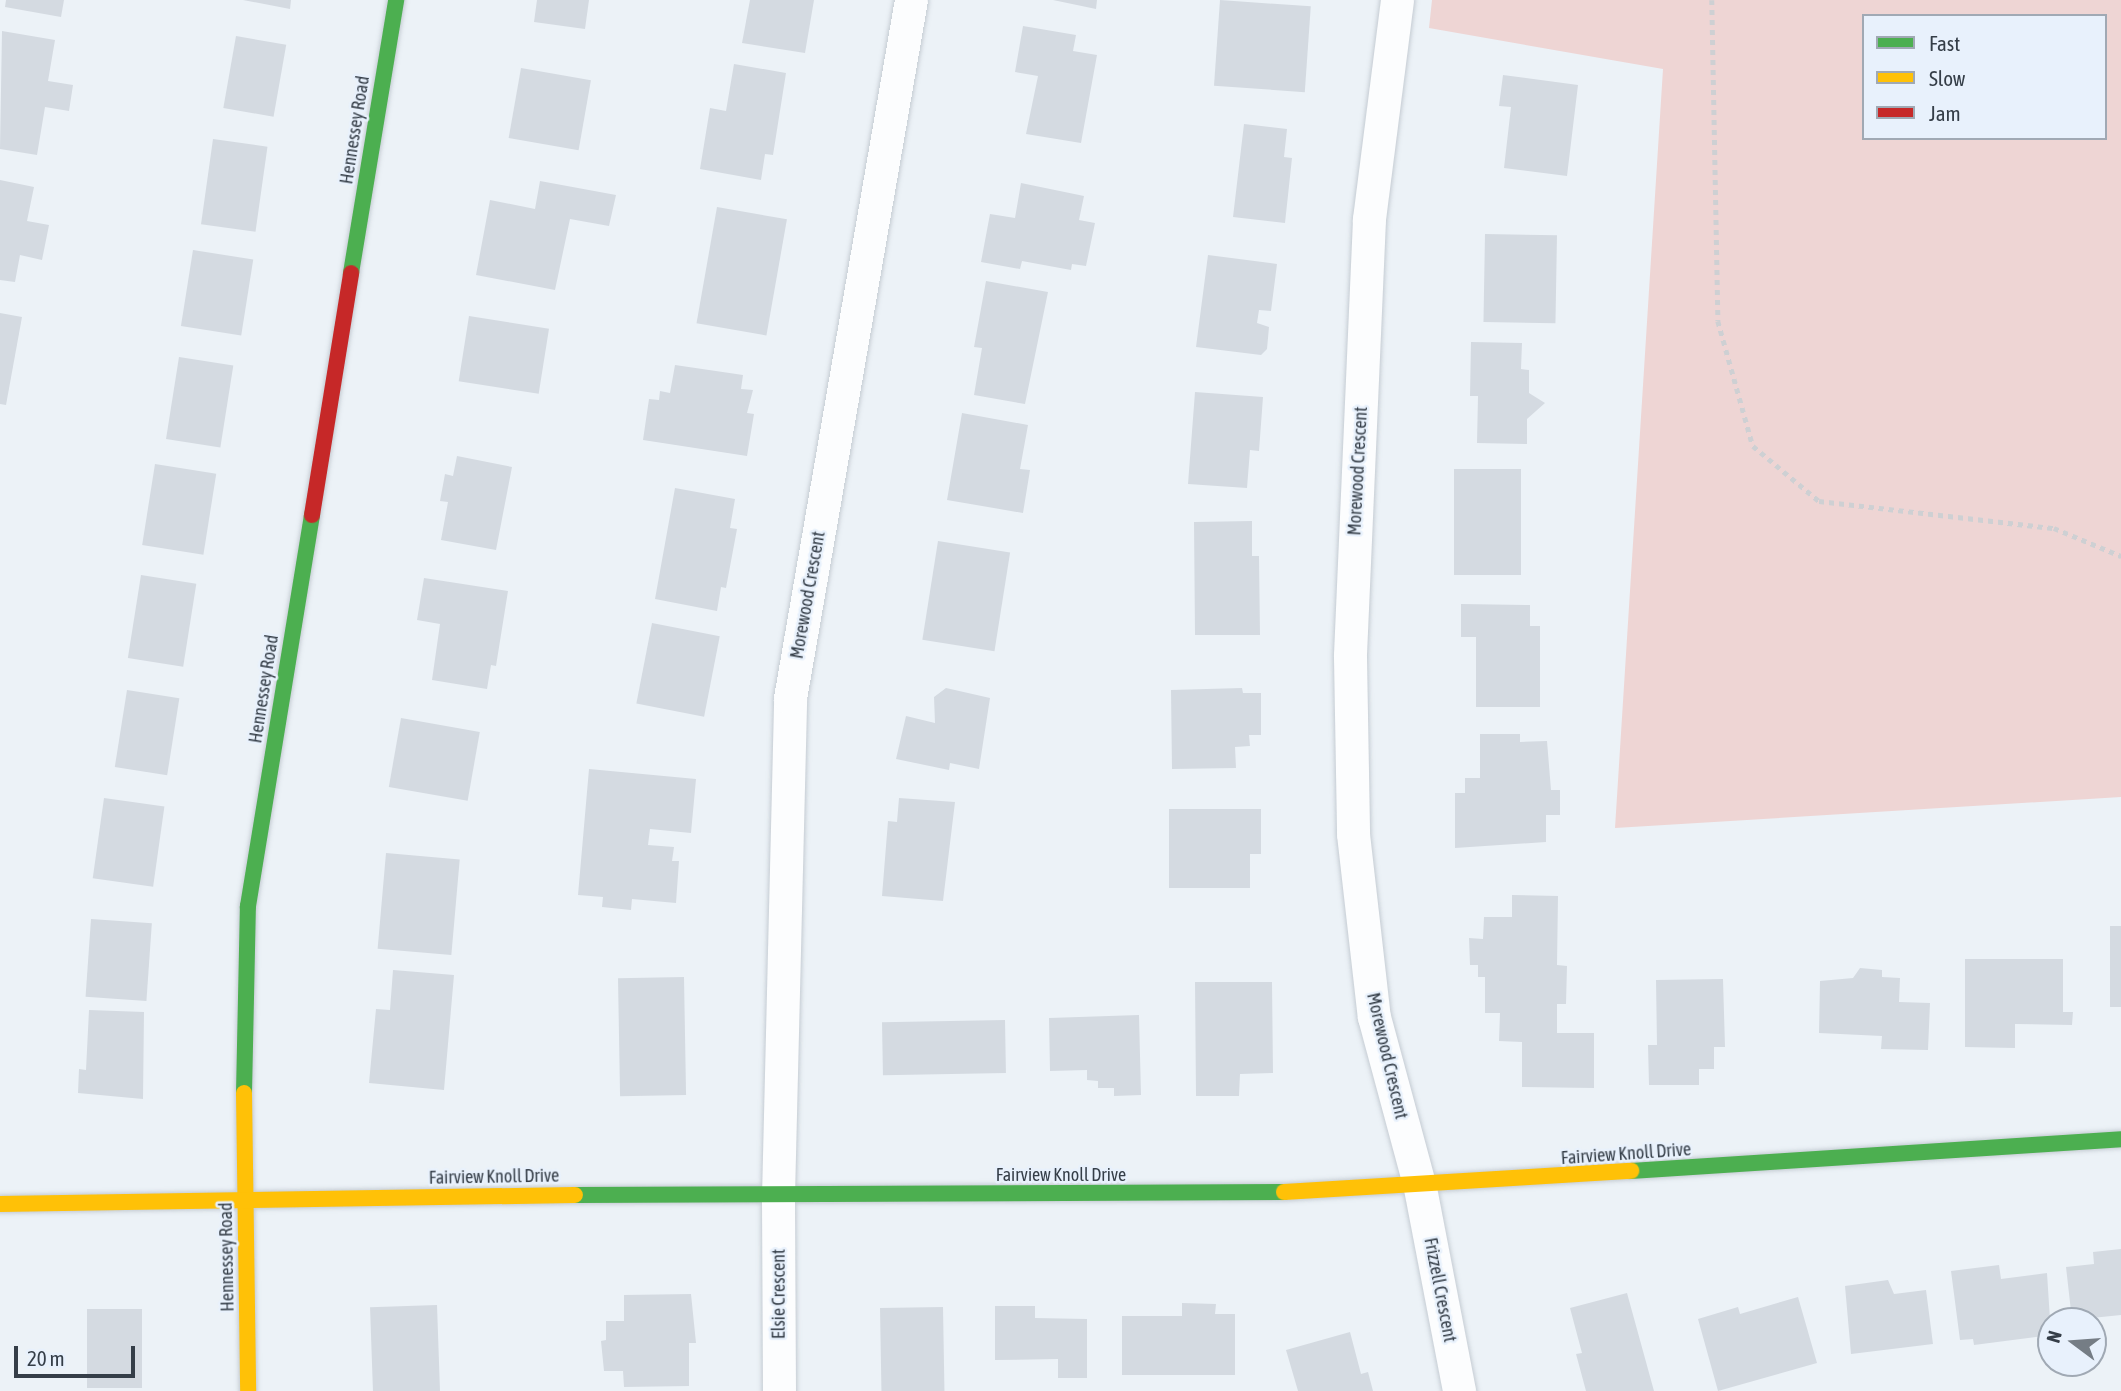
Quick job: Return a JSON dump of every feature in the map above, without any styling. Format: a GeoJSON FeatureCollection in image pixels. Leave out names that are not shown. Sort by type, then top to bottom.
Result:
{"type":"FeatureCollection","features":[{"type":"Feature","properties":{"kind":"street","name":"Hennessey Road"},"geometry":{"type":"LineString","coordinates":[[248,1391],[248,906],[396,0]]}},
{"type":"Feature","properties":{"kind":"street","name":"Morewood Crescent"},"geometry":{"type":"LineString","coordinates":[[778,1196],[790,698],[911,0]]}},
{"type":"Feature","properties":{"kind":"street","name":"Morewood Crescent"},"geometry":{"type":"LineString","coordinates":[[1397,0],[1369,219],[1350,657],[1353,834],[1374,1017],[1420,1188]]}},
{"type":"Feature","properties":{"kind":"street","name":"Fairview Knoll Drive"},"geometry":{"type":"LineString","coordinates":[[0,1203],[716,1193],[778,1196],[1420,1188],[2121,1139]]}},
{"type":"Feature","properties":{"kind":"street","name":"Frizzell Crescent"},"geometry":{"type":"LineString","coordinates":[[1420,1188],[1459,1391]]}},
{"type":"Feature","properties":{"kind":"street","name":"Elsie Crescent"},"geometry":{"type":"LineString","coordinates":[[778,1196],[779,1391]]}},
{"type":"Feature","properties":{"kind":"path"},"geometry":{"type":"LineString","coordinates":[[1712,0],[1718,321],[1753,446],[1819,501],[2054,528],[2121,556]]}},
{"type":"Feature","properties":{"kind":"shaded area"},"geometry":{"type":"Polygon","coordinates":[[[1432,0],[2121,0],[2121,797],[1615,828],[1663,69],[1429,28],[1432,0]]]}},
{"type":"Feature","properties":{"kind":"building"},"geometry":{"type":"Polygon","coordinates":[[[6,0],[64,0],[61,17],[5,7],[6,0]]]}},
{"type":"Feature","properties":{"kind":"building"},"geometry":{"type":"Polygon","coordinates":[[[243,0],[291,0],[290,9],[243,0]]]}},
{"type":"Feature","properties":{"kind":"building"},"geometry":{"type":"Polygon","coordinates":[[[537,0],[589,0],[585,29],[534,22],[537,0]]]}},
{"type":"Feature","properties":{"kind":"building"},"geometry":{"type":"Polygon","coordinates":[[[750,0],[814,0],[805,53],[742,43],[750,0]]]}},
{"type":"Feature","properties":{"kind":"building"},"geometry":{"type":"Polygon","coordinates":[[[1053,0],[1097,0],[1096,9],[1053,0]]]}},
{"type":"Feature","properties":{"kind":"building"},"geometry":{"type":"Polygon","coordinates":[[[1220,0],[1311,6],[1305,92],[1214,86],[1220,0]]]}},
{"type":"Feature","properties":{"kind":"building"},"geometry":{"type":"Polygon","coordinates":[[[1023,26],[1076,35],[1073,51],[1097,55],[1081,143],[1026,134],[1038,76],[1015,72],[1023,26]]]}},
{"type":"Feature","properties":{"kind":"building"},"geometry":{"type":"Polygon","coordinates":[[[2,31],[55,40],[48,81],[73,85],[69,111],[45,107],[37,155],[0,149],[2,31]]]}},
{"type":"Feature","properties":{"kind":"building"},"geometry":{"type":"Polygon","coordinates":[[[236,36],[286,45],[274,117],[223,108],[236,36]]]}},
{"type":"Feature","properties":{"kind":"building"},"geometry":{"type":"Polygon","coordinates":[[[734,64],[786,73],[773,155],[765,154],[761,180],[700,169],[710,108],[726,111],[734,64]]]}},
{"type":"Feature","properties":{"kind":"building"},"geometry":{"type":"Polygon","coordinates":[[[521,68],[591,80],[579,150],[509,138],[521,68]]]}},
{"type":"Feature","properties":{"kind":"building"},"geometry":{"type":"Polygon","coordinates":[[[1503,75],[1578,85],[1567,176],[1504,168],[1511,107],[1499,106],[1503,75]]]}},
{"type":"Feature","properties":{"kind":"building"},"geometry":{"type":"Polygon","coordinates":[[[1244,124],[1287,129],[1284,157],[1292,158],[1285,223],[1233,217],[1244,124]]]}},
{"type":"Feature","properties":{"kind":"building"},"geometry":{"type":"Polygon","coordinates":[[[213,139],[267,147],[255,232],[201,224],[213,139]]]}},
{"type":"Feature","properties":{"kind":"building"},"geometry":{"type":"Polygon","coordinates":[[[0,180],[34,187],[27,221],[49,225],[42,260],[20,255],[15,282],[0,280],[0,180]]]}},
{"type":"Feature","properties":{"kind":"building"},"geometry":{"type":"Polygon","coordinates":[[[540,181],[616,195],[609,226],[570,219],[555,290],[476,275],[490,200],[535,209],[540,181]]]}},
{"type":"Feature","properties":{"kind":"building"},"geometry":{"type":"Polygon","coordinates":[[[1021,183],[1084,196],[1079,220],[1095,223],[1086,266],[1072,264],[1071,270],[1022,261],[1020,269],[981,262],[990,214],[1015,218],[1021,183]]]}},
{"type":"Feature","properties":{"kind":"building"},"geometry":{"type":"Polygon","coordinates":[[[717,207],[787,219],[766,336],[697,323],[717,207]]]}},
{"type":"Feature","properties":{"kind":"building"},"geometry":{"type":"Polygon","coordinates":[[[1485,234],[1557,235],[1555,323],[1483,322],[1485,234]]]}},
{"type":"Feature","properties":{"kind":"building"},"geometry":{"type":"Polygon","coordinates":[[[193,250],[253,260],[241,336],[181,326],[193,250]]]}},
{"type":"Feature","properties":{"kind":"building"},"geometry":{"type":"Polygon","coordinates":[[[1208,255],[1277,264],[1271,311],[1259,310],[1257,323],[1269,327],[1267,349],[1261,355],[1196,347],[1208,255]]]}},
{"type":"Feature","properties":{"kind":"building"},"geometry":{"type":"Polygon","coordinates":[[[986,281],[1048,292],[1025,404],[974,395],[982,348],[974,347],[986,281]]]}},
{"type":"Feature","properties":{"kind":"building"},"geometry":{"type":"Polygon","coordinates":[[[0,313],[22,317],[6,405],[0,404],[0,313]]]}},
{"type":"Feature","properties":{"kind":"building"},"geometry":{"type":"Polygon","coordinates":[[[469,316],[549,329],[539,394],[459,381],[469,316]]]}},
{"type":"Feature","properties":{"kind":"building"},"geometry":{"type":"Polygon","coordinates":[[[1471,342],[1522,343],[1521,369],[1529,370],[1529,393],[1545,403],[1527,419],[1527,444],[1477,443],[1478,396],[1470,396],[1471,342]]]}},
{"type":"Feature","properties":{"kind":"building"},"geometry":{"type":"Polygon","coordinates":[[[179,357],[233,366],[220,448],[166,439],[179,357]]]}},
{"type":"Feature","properties":{"kind":"building"},"geometry":{"type":"Polygon","coordinates":[[[675,365],[743,375],[741,389],[753,390],[747,413],[754,414],[747,456],[643,440],[649,399],[659,400],[660,391],[670,393],[675,365]]]}},
{"type":"Feature","properties":{"kind":"building"},"geometry":{"type":"Polygon","coordinates":[[[1195,392],[1263,397],[1259,451],[1250,450],[1247,488],[1188,484],[1195,392]]]}},
{"type":"Feature","properties":{"kind":"building"},"geometry":{"type":"Polygon","coordinates":[[[962,413],[1028,425],[1020,469],[1030,470],[1023,513],[947,500],[962,413]]]}},
{"type":"Feature","properties":{"kind":"building"},"geometry":{"type":"Polygon","coordinates":[[[457,456],[512,467],[496,550],[441,540],[448,502],[440,501],[445,474],[453,476],[457,456]]]}},
{"type":"Feature","properties":{"kind":"building"},"geometry":{"type":"Polygon","coordinates":[[[155,464],[216,474],[203,555],[142,545],[155,464]]]}},
{"type":"Feature","properties":{"kind":"building"},"geometry":{"type":"Polygon","coordinates":[[[1454,469],[1521,469],[1521,575],[1454,575],[1454,469]]]}},
{"type":"Feature","properties":{"kind":"building"},"geometry":{"type":"Polygon","coordinates":[[[675,488],[735,499],[730,528],[737,529],[726,588],[721,587],[717,611],[655,599],[675,488]]]}},
{"type":"Feature","properties":{"kind":"building"},"geometry":{"type":"Polygon","coordinates":[[[1252,521],[1252,556],[1259,556],[1260,635],[1195,635],[1194,522],[1252,521]]]}},
{"type":"Feature","properties":{"kind":"building"},"geometry":{"type":"Polygon","coordinates":[[[938,541],[1010,552],[994,651],[922,640],[938,541]]]}},
{"type":"Feature","properties":{"kind":"building"},"geometry":{"type":"Polygon","coordinates":[[[141,575],[196,584],[183,667],[128,658],[141,575]]]}},
{"type":"Feature","properties":{"kind":"building"},"geometry":{"type":"Polygon","coordinates":[[[424,578],[508,591],[496,666],[491,665],[487,689],[432,680],[440,624],[417,620],[424,578]]]}},
{"type":"Feature","properties":{"kind":"building"},"geometry":{"type":"Polygon","coordinates":[[[1461,604],[1530,605],[1530,626],[1540,626],[1540,707],[1476,707],[1476,637],[1461,637],[1461,604]]]}},
{"type":"Feature","properties":{"kind":"building"},"geometry":{"type":"Polygon","coordinates":[[[652,623],[720,636],[704,717],[636,703],[652,623]]]}},
{"type":"Feature","properties":{"kind":"building"},"geometry":{"type":"Polygon","coordinates":[[[946,688],[990,698],[979,769],[950,763],[949,770],[896,759],[906,716],[935,723],[934,697],[946,688]]]}},
{"type":"Feature","properties":{"kind":"building"},"geometry":{"type":"Polygon","coordinates":[[[1242,688],[1243,693],[1261,693],[1261,735],[1249,735],[1250,746],[1235,747],[1236,768],[1172,769],[1171,690],[1242,688]]]}},
{"type":"Feature","properties":{"kind":"building"},"geometry":{"type":"Polygon","coordinates":[[[127,690],[179,698],[167,775],[115,767],[127,690]]]}},
{"type":"Feature","properties":{"kind":"building"},"geometry":{"type":"Polygon","coordinates":[[[401,718],[480,732],[468,801],[389,787],[401,718]]]}},
{"type":"Feature","properties":{"kind":"building"},"geometry":{"type":"Polygon","coordinates":[[[1480,734],[1520,734],[1520,742],[1547,741],[1551,790],[1560,790],[1560,815],[1546,815],[1546,842],[1455,848],[1455,793],[1465,793],[1465,778],[1480,778],[1480,734]]]}},
{"type":"Feature","properties":{"kind":"building"},"geometry":{"type":"Polygon","coordinates":[[[589,769],[696,779],[691,833],[650,829],[648,845],[674,847],[672,861],[679,861],[676,903],[632,899],[631,910],[602,907],[603,897],[578,895],[589,769]]]}},
{"type":"Feature","properties":{"kind":"building"},"geometry":{"type":"Polygon","coordinates":[[[104,798],[164,806],[153,887],[93,878],[104,798]]]}},
{"type":"Feature","properties":{"kind":"building"},"geometry":{"type":"Polygon","coordinates":[[[899,798],[955,802],[943,901],[882,896],[888,821],[897,822],[899,798]]]}},
{"type":"Feature","properties":{"kind":"building"},"geometry":{"type":"Polygon","coordinates":[[[1169,809],[1261,809],[1261,854],[1250,854],[1250,888],[1169,888],[1169,809]]]}},
{"type":"Feature","properties":{"kind":"building"},"geometry":{"type":"Polygon","coordinates":[[[386,853],[460,859],[451,955],[378,949],[386,853]]]}},
{"type":"Feature","properties":{"kind":"building"},"geometry":{"type":"Polygon","coordinates":[[[1512,895],[1558,896],[1557,965],[1567,966],[1566,1004],[1557,1004],[1557,1033],[1594,1033],[1594,1088],[1522,1087],[1522,1042],[1499,1041],[1500,1013],[1485,1013],[1485,977],[1478,977],[1478,965],[1470,965],[1469,938],[1483,939],[1484,917],[1512,917],[1512,895]]]}},
{"type":"Feature","properties":{"kind":"building"},"geometry":{"type":"Polygon","coordinates":[[[91,919],[152,923],[146,1001],[86,997],[91,919]]]}},
{"type":"Feature","properties":{"kind":"building"},"geometry":{"type":"Polygon","coordinates":[[[2110,926],[2121,926],[2121,1007],[2110,1007],[2110,926]]]}},
{"type":"Feature","properties":{"kind":"building"},"geometry":{"type":"Polygon","coordinates":[[[1965,959],[2063,959],[2063,1012],[2073,1012],[2072,1025],[2015,1024],[2015,1048],[1965,1047],[1965,959]]]}},
{"type":"Feature","properties":{"kind":"building"},"geometry":{"type":"Polygon","coordinates":[[[1860,968],[1882,970],[1882,977],[1900,978],[1899,1002],[1930,1003],[1928,1050],[1881,1049],[1882,1036],[1819,1033],[1820,981],[1853,978],[1860,968]]]}},
{"type":"Feature","properties":{"kind":"building"},"geometry":{"type":"Polygon","coordinates":[[[393,970],[454,975],[444,1090],[369,1083],[376,1009],[390,1010],[393,970]]]}},
{"type":"Feature","properties":{"kind":"building"},"geometry":{"type":"Polygon","coordinates":[[[684,977],[686,1095],[620,1096],[618,978],[684,977]]]}},
{"type":"Feature","properties":{"kind":"building"},"geometry":{"type":"Polygon","coordinates":[[[1723,979],[1725,1047],[1714,1047],[1714,1069],[1699,1069],[1699,1085],[1649,1085],[1648,1045],[1657,1045],[1656,980],[1723,979]]]}},
{"type":"Feature","properties":{"kind":"building"},"geometry":{"type":"Polygon","coordinates":[[[1195,982],[1272,982],[1273,1073],[1240,1074],[1239,1096],[1196,1096],[1195,982]]]}},
{"type":"Feature","properties":{"kind":"building"},"geometry":{"type":"Polygon","coordinates":[[[89,1010],[144,1012],[143,1099],[78,1093],[79,1069],[86,1070],[89,1010]]]}},
{"type":"Feature","properties":{"kind":"building"},"geometry":{"type":"Polygon","coordinates":[[[1139,1015],[1141,1095],[1114,1096],[1114,1088],[1098,1088],[1098,1081],[1087,1080],[1087,1070],[1050,1071],[1049,1018],[1139,1015]]]}},
{"type":"Feature","properties":{"kind":"building"},"geometry":{"type":"Polygon","coordinates":[[[1005,1020],[1006,1073],[883,1075],[882,1022],[1005,1020]]]}},
{"type":"Feature","properties":{"kind":"building"},"geometry":{"type":"Polygon","coordinates":[[[2121,1249],[2121,1315],[2107,1316],[2107,1307],[2071,1307],[2066,1267],[2094,1264],[2093,1252],[2121,1249]]]}},
{"type":"Feature","properties":{"kind":"building"},"geometry":{"type":"Polygon","coordinates":[[[1999,1265],[2001,1279],[2047,1273],[2049,1307],[2037,1307],[2037,1337],[1974,1345],[1973,1339],[1960,1340],[1951,1271],[1999,1265]]]}},
{"type":"Feature","properties":{"kind":"building"},"geometry":{"type":"Polygon","coordinates":[[[1888,1280],[1894,1294],[1926,1290],[1933,1344],[1851,1354],[1845,1286],[1888,1280]]]}},
{"type":"Feature","properties":{"kind":"building"},"geometry":{"type":"Polygon","coordinates":[[[1627,1293],[1654,1391],[1586,1391],[1576,1354],[1582,1353],[1570,1308],[1627,1293]]]}},
{"type":"Feature","properties":{"kind":"building"},"geometry":{"type":"Polygon","coordinates":[[[691,1294],[696,1343],[689,1343],[689,1386],[624,1387],[623,1371],[604,1371],[601,1341],[606,1340],[606,1321],[624,1321],[624,1295],[691,1294]]]}},
{"type":"Feature","properties":{"kind":"building"},"geometry":{"type":"Polygon","coordinates":[[[1798,1297],[1817,1363],[1718,1391],[1698,1319],[1738,1307],[1740,1314],[1798,1297]]]}},
{"type":"Feature","properties":{"kind":"building"},"geometry":{"type":"Polygon","coordinates":[[[1182,1303],[1216,1304],[1215,1314],[1235,1314],[1235,1375],[1122,1375],[1122,1316],[1182,1316],[1182,1303]]]}},
{"type":"Feature","properties":{"kind":"building"},"geometry":{"type":"Polygon","coordinates":[[[437,1305],[440,1391],[373,1391],[370,1307],[437,1305]]]}},
{"type":"Feature","properties":{"kind":"building"},"geometry":{"type":"Polygon","coordinates":[[[995,1306],[1035,1306],[1035,1318],[1087,1319],[1087,1378],[1058,1378],[1058,1359],[995,1360],[995,1306]]]}},
{"type":"Feature","properties":{"kind":"building"},"geometry":{"type":"Polygon","coordinates":[[[943,1307],[944,1391],[881,1391],[880,1308],[943,1307]]]}},
{"type":"Feature","properties":{"kind":"building"},"geometry":{"type":"Polygon","coordinates":[[[87,1309],[142,1309],[142,1388],[87,1388],[87,1309]]]}},
{"type":"Feature","properties":{"kind":"building"},"geometry":{"type":"Polygon","coordinates":[[[1350,1332],[1361,1374],[1368,1372],[1373,1391],[1298,1391],[1286,1350],[1350,1332]]]}},
{"type":"Feature","properties":{"kind":"traffic: fast"},"geometry":{"type":"LineString","coordinates":[[351,273],[396,0]]}},
{"type":"Feature","properties":{"kind":"traffic: fast"},"geometry":{"type":"LineString","coordinates":[[244,1093],[248,906],[312,515]]}},
{"type":"Feature","properties":{"kind":"traffic: fast"},"geometry":{"type":"LineString","coordinates":[[1631,1171],[2121,1139]]}},
{"type":"Feature","properties":{"kind":"traffic: fast"},"geometry":{"type":"LineString","coordinates":[[575,1195],[1284,1192]]}},
{"type":"Feature","properties":{"kind":"traffic: slow"},"geometry":{"type":"LineString","coordinates":[[244,1093],[248,1391]]}},
{"type":"Feature","properties":{"kind":"traffic: slow"},"geometry":{"type":"LineString","coordinates":[[1284,1192],[1631,1171]]}},
{"type":"Feature","properties":{"kind":"traffic: slow"},"geometry":{"type":"LineString","coordinates":[[0,1204],[575,1195]]}},
{"type":"Feature","properties":{"kind":"traffic: jam"},"geometry":{"type":"LineString","coordinates":[[312,515],[351,273]]}}]}
